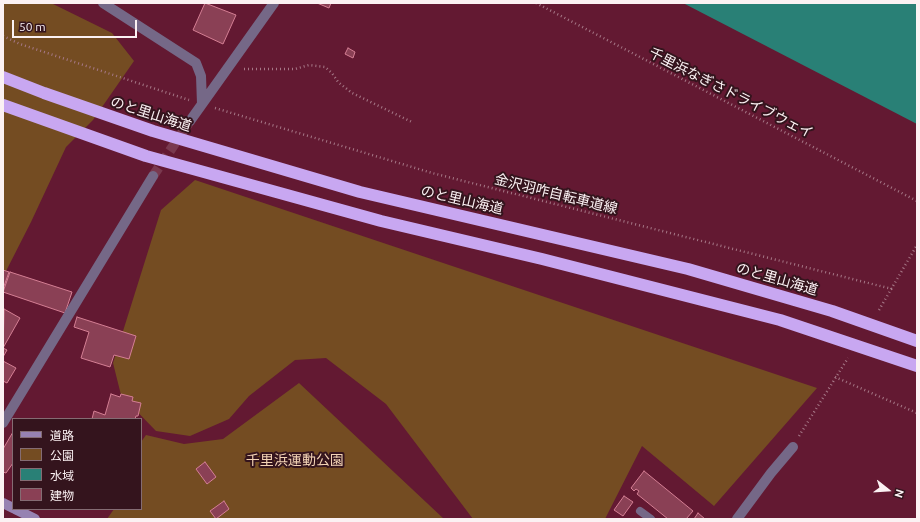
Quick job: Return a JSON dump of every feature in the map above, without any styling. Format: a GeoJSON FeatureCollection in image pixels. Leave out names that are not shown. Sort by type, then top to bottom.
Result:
{"type":"FeatureCollection","features":[{"type":"Feature","properties":{"kind":"highway","name":"のと里山海道"},"geometry":{"type":"LineString","coordinates":[[3,77],[153,131],[360,192],[688,269],[832,311],[917,341]]}},
{"type":"Feature","properties":{"kind":"highway"},"geometry":{"type":"LineString","coordinates":[[3,105],[146,156],[381,221],[542,259],[780,320],[917,366]]}},
{"type":"Feature","properties":{"kind":"street"},"geometry":{"type":"LineString","coordinates":[[102,3],[196,63],[201,76],[202,104]]}},
{"type":"Feature","properties":{"kind":"street"},"geometry":{"type":"LineString","coordinates":[[190,121],[274,3]]}},
{"type":"Feature","properties":{"kind":"street"},"geometry":{"type":"LineString","coordinates":[[3,422],[153,176]]}},
{"type":"Feature","properties":{"kind":"street"},"geometry":{"type":"LineString","coordinates":[[737,519],[771,473],[793,447]]}},
{"type":"Feature","properties":{"kind":"street"},"geometry":{"type":"LineString","coordinates":[[17,510],[29,518]]}},
{"type":"Feature","properties":{"kind":"lane"},"geometry":{"type":"LineString","coordinates":[[640,511],[651,519]]}},
{"type":"Feature","properties":{"kind":"path","name":"千里浜なぎさドライブウェイ"},"geometry":{"type":"LineString","coordinates":[[536,3],[917,201]]}},
{"type":"Feature","properties":{"kind":"path"},"geometry":{"type":"LineString","coordinates":[[3,36],[20,44],[186,99]]}},
{"type":"Feature","properties":{"kind":"path"},"geometry":{"type":"LineString","coordinates":[[229,66],[247,69],[296,69],[309,65],[325,67],[332,73],[338,82],[352,93],[412,122]]}},
{"type":"Feature","properties":{"kind":"path","name":"金沢羽咋自転車道線"},"geometry":{"type":"LineString","coordinates":[[218,109],[432,173],[892,289]]}},
{"type":"Feature","properties":{"kind":"path"},"geometry":{"type":"LineString","coordinates":[[878,310],[892,289],[917,245]]}},
{"type":"Feature","properties":{"kind":"path"},"geometry":{"type":"LineString","coordinates":[[793,447],[848,358]]}},
{"type":"Feature","properties":{"kind":"path"},"geometry":{"type":"LineString","coordinates":[[835,377],[917,413]]}},
{"type":"Feature","properties":{"kind":"green space"},"geometry":{"type":"Polygon","coordinates":[[[3,3],[51,3],[112,33],[134,61],[93,120],[66,147],[31,222],[3,277],[3,3]]]}},
{"type":"Feature","properties":{"kind":"green space"},"geometry":{"type":"Polygon","coordinates":[[[195,180],[817,388],[714,506],[642,446],[605,519],[473,519],[386,404],[326,358],[295,360],[249,396],[229,419],[190,436],[156,431],[121,395],[113,363],[161,210],[195,180]]]}},
{"type":"Feature","properties":{"kind":"green space","name":"千里浜運動公園"},"geometry":{"type":"Polygon","coordinates":[[[299,383],[444,519],[107,519],[113,510],[142,510],[142,441],[146,435],[184,444],[223,439],[299,383]]]}},
{"type":"Feature","properties":{"kind":"water"},"geometry":{"type":"Polygon","coordinates":[[[683,3],[917,3],[917,124],[683,3]]]}},
{"type":"Feature","properties":{"kind":"building"},"geometry":{"type":"Polygon","coordinates":[[[205,3],[236,15],[223,44],[193,30],[205,3]]]}},
{"type":"Feature","properties":{"kind":"building"},"geometry":{"type":"Polygon","coordinates":[[[317,3],[331,3],[329,8],[317,3]]]}},
{"type":"Feature","properties":{"kind":"building"},"geometry":{"type":"Polygon","coordinates":[[[348,48],[355,52],[353,58],[345,54],[348,48]]]}},
{"type":"Feature","properties":{"kind":"building"},"geometry":{"type":"Polygon","coordinates":[[[3,270],[9,272],[3,289],[3,270]]]}},
{"type":"Feature","properties":{"kind":"building"},"geometry":{"type":"Polygon","coordinates":[[[10,272],[72,292],[65,313],[3,292],[10,272]]]}},
{"type":"Feature","properties":{"kind":"building"},"geometry":{"type":"Polygon","coordinates":[[[4,309],[20,318],[3,348],[4,309]]]}},
{"type":"Feature","properties":{"kind":"building"},"geometry":{"type":"Polygon","coordinates":[[[77,317],[136,336],[129,359],[114,355],[110,367],[81,358],[89,332],[74,327],[77,317]]]}},
{"type":"Feature","properties":{"kind":"building"},"geometry":{"type":"Polygon","coordinates":[[[3,348],[7,350],[3,357],[3,348]]]}},
{"type":"Feature","properties":{"kind":"building"},"geometry":{"type":"Polygon","coordinates":[[[3,361],[16,368],[7,383],[3,381],[3,361]]]}},
{"type":"Feature","properties":{"kind":"building"},"geometry":{"type":"Polygon","coordinates":[[[111,394],[120,397],[121,394],[133,397],[132,401],[141,403],[138,416],[136,416],[135,418],[92,418],[94,411],[105,415],[111,394]]]}},
{"type":"Feature","properties":{"kind":"building"},"geometry":{"type":"Polygon","coordinates":[[[12,434],[12,464],[6,473],[3,472],[3,449],[12,434]]]}},
{"type":"Feature","properties":{"kind":"building"},"geometry":{"type":"Polygon","coordinates":[[[205,462],[216,477],[207,484],[196,469],[205,462]]]}},
{"type":"Feature","properties":{"kind":"building"},"geometry":{"type":"Polygon","coordinates":[[[644,471],[693,511],[686,519],[668,519],[637,494],[639,491],[636,489],[634,491],[631,488],[644,471]]]}},
{"type":"Feature","properties":{"kind":"building"},"geometry":{"type":"Polygon","coordinates":[[[624,496],[633,502],[623,516],[614,510],[624,496]]]}},
{"type":"Feature","properties":{"kind":"building"},"geometry":{"type":"Polygon","coordinates":[[[224,501],[229,509],[216,519],[210,511],[224,501]]]}},
{"type":"Feature","properties":{"kind":"building"},"geometry":{"type":"Polygon","coordinates":[[[698,513],[705,519],[694,519],[698,513]]]}},
{"type":"Feature","properties":{"kind":"tunnel"},"geometry":{"type":"LineString","coordinates":[[153,176],[190,121]]}}]}
